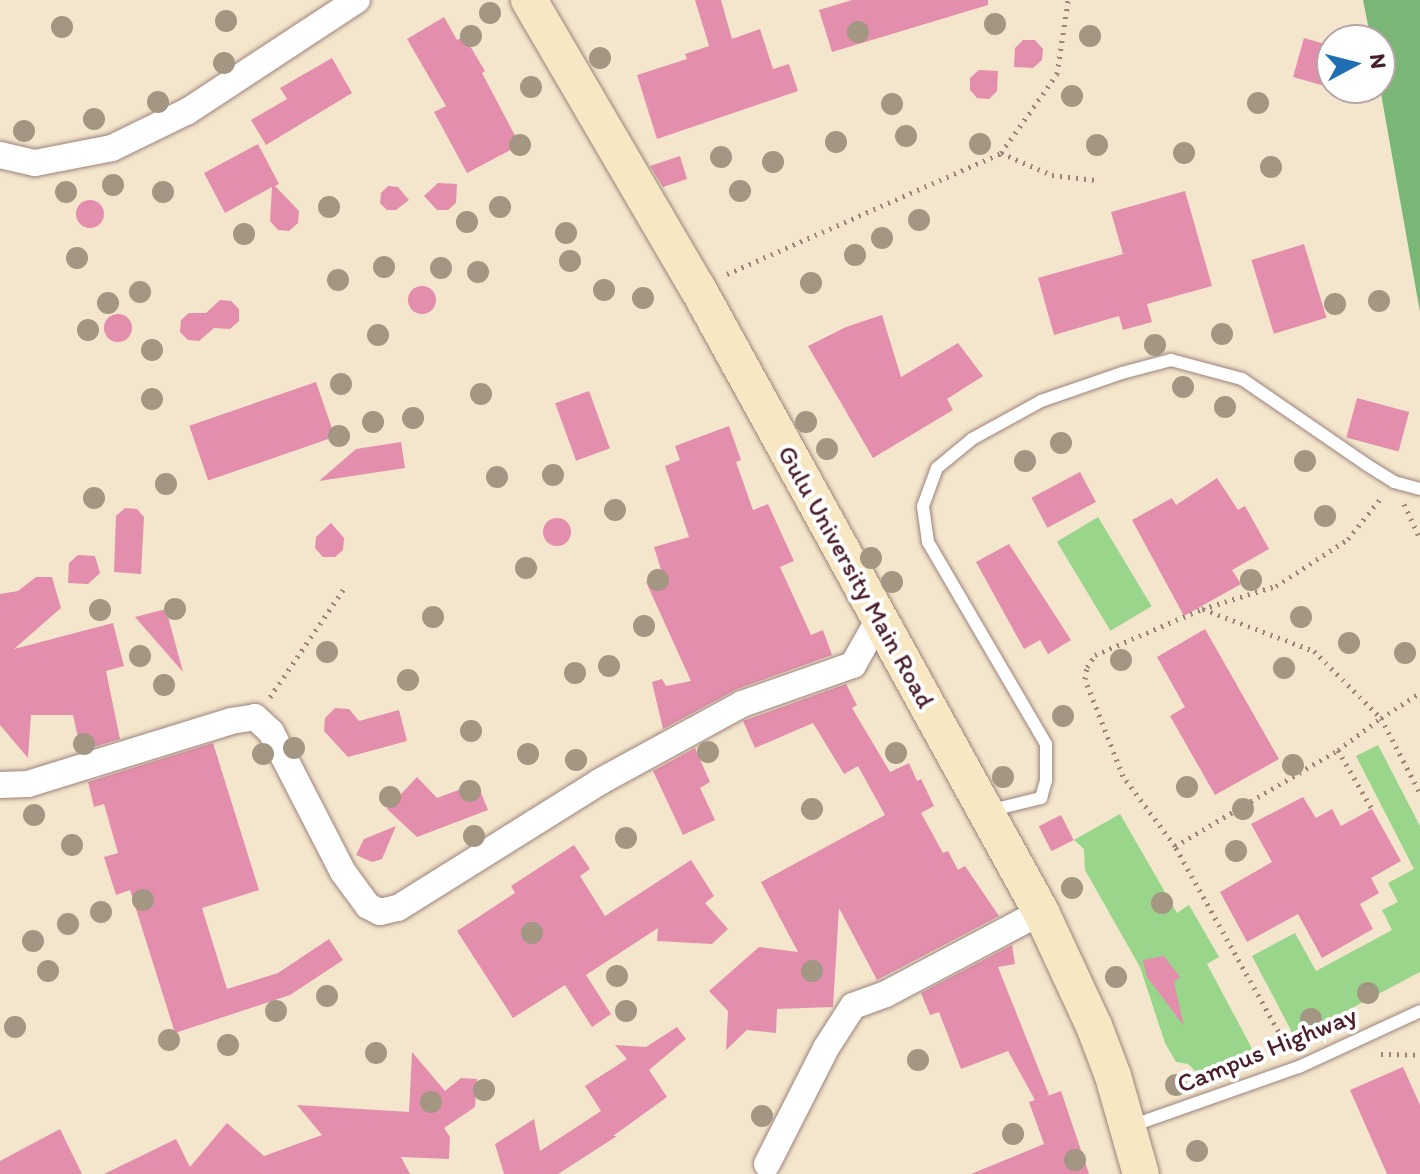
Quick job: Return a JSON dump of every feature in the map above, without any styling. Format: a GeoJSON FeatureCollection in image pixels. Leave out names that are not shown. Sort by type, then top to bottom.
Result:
{"type":"FeatureCollection","features":[{"type":"Feature","properties":{"kind":"street"},"geometry":{"type":"LineString","coordinates":[[0,155],[35,163],[112,148],[188,111],[357,0]]}},
{"type":"Feature","properties":{"kind":"street","name":"Gulu University Main Road"},"geometry":{"type":"LineString","coordinates":[[529,0],[697,287],[1041,912],[1094,1026],[1141,1174]]}},
{"type":"Feature","properties":{"kind":"street"},"geometry":{"type":"LineString","coordinates":[[0,785],[28,784],[231,721],[255,717],[271,732],[343,872],[368,906],[380,912],[398,908],[601,781],[742,704],[853,665],[880,617]]}},
{"type":"Feature","properties":{"kind":"street"},"geometry":{"type":"LineString","coordinates":[[767,1164],[826,1048],[853,1006],[886,994],[1041,912]]}},
{"type":"Feature","properties":{"kind":"lane"},"geometry":{"type":"LineString","coordinates":[[985,812],[1041,798],[1046,781],[1046,744],[928,542],[923,506],[937,468],[972,439],[1041,401],[1171,360],[1242,379],[1394,482],[1420,489]]}},
{"type":"Feature","properties":{"kind":"lane","name":"Campus Highway"},"geometry":{"type":"LineString","coordinates":[[1128,1127],[1299,1067],[1420,1011]]}},
{"type":"Feature","properties":{"kind":"path"},"geometry":{"type":"LineString","coordinates":[[697,287],[1001,153],[1057,74],[1068,0]]}},
{"type":"Feature","properties":{"kind":"path"},"geometry":{"type":"LineString","coordinates":[[1001,153],[1052,175],[1096,180]]}},
{"type":"Feature","properties":{"kind":"path"},"geometry":{"type":"LineString","coordinates":[[1299,1067],[1175,846],[1123,776],[1085,679],[1087,667],[1095,655],[1202,609],[1276,586],[1348,539],[1394,482]]}},
{"type":"Feature","properties":{"kind":"path"},"geometry":{"type":"LineString","coordinates":[[255,717],[343,590]]}},
{"type":"Feature","properties":{"kind":"path"},"geometry":{"type":"LineString","coordinates":[[1202,609],[1314,651],[1381,718],[1420,793]]}},
{"type":"Feature","properties":{"kind":"path"},"geometry":{"type":"LineString","coordinates":[[1175,846],[1338,750],[1420,693]]}},
{"type":"Feature","properties":{"kind":"path"},"geometry":{"type":"LineString","coordinates":[[1338,750],[1372,809]]}},
{"type":"Feature","properties":{"kind":"green space"},"geometry":{"type":"Polygon","coordinates":[[[1363,0],[1420,0],[1420,312],[1383,104],[1396,104],[1396,24],[1368,24],[1363,0]]]}},
{"type":"Feature","properties":{"kind":"green space"},"geometry":{"type":"Polygon","coordinates":[[[1098,517],[1152,606],[1110,631],[1057,542],[1098,517]]]}},
{"type":"Feature","properties":{"kind":"green space"},"geometry":{"type":"Polygon","coordinates":[[[1378,745],[1420,826],[1420,972],[1295,1038],[1252,956],[1295,933],[1316,971],[1392,930],[1382,910],[1398,902],[1388,883],[1414,869],[1356,756],[1378,745]]]}},
{"type":"Feature","properties":{"kind":"green space"},"geometry":{"type":"Polygon","coordinates":[[[1120,814],[1177,913],[1189,905],[1219,957],[1207,964],[1257,1058],[1206,1081],[1188,1064],[1176,1062],[1165,1043],[1140,967],[1085,870],[1084,849],[1074,840],[1120,814]]]}},
{"type":"Feature","properties":{"kind":"building"},"geometry":{"type":"Polygon","coordinates":[[[695,0],[721,0],[732,39],[760,29],[773,69],[789,64],[798,91],[657,139],[637,75],[687,59],[685,54],[709,46],[695,0]]]}},
{"type":"Feature","properties":{"kind":"building"},"geometry":{"type":"Polygon","coordinates":[[[852,0],[988,0],[988,5],[832,52],[819,10],[852,0]]]}},
{"type":"Feature","properties":{"kind":"building"},"geometry":{"type":"Polygon","coordinates":[[[444,17],[457,40],[464,36],[485,71],[482,73],[520,145],[467,173],[434,112],[446,106],[407,39],[444,17]]]}},
{"type":"Feature","properties":{"kind":"building"},"geometry":{"type":"Polygon","coordinates":[[[1304,38],[1316,41],[1316,83],[1293,77],[1304,38]]]}},
{"type":"Feature","properties":{"kind":"building"},"geometry":{"type":"Polygon","coordinates":[[[1023,40],[1035,40],[1043,49],[1042,60],[1033,68],[1014,67],[1015,48],[1023,40]]]}},
{"type":"Feature","properties":{"kind":"building"},"geometry":{"type":"Polygon","coordinates":[[[332,58],[352,93],[266,145],[251,120],[287,99],[280,88],[332,58]]]}},
{"type":"Feature","properties":{"kind":"building"},"geometry":{"type":"Polygon","coordinates":[[[979,70],[998,71],[997,91],[989,99],[977,98],[970,90],[970,78],[979,70]]]}},
{"type":"Feature","properties":{"kind":"building"},"geometry":{"type":"Polygon","coordinates":[[[258,144],[279,184],[275,186],[299,211],[298,223],[289,231],[278,230],[270,221],[272,187],[225,213],[204,173],[258,144]]]}},
{"type":"Feature","properties":{"kind":"building"},"geometry":{"type":"Polygon","coordinates":[[[680,156],[687,179],[663,187],[650,166],[680,156]]]}},
{"type":"Feature","properties":{"kind":"building"},"geometry":{"type":"Polygon","coordinates":[[[438,183],[457,184],[456,203],[448,210],[437,210],[424,196],[438,183]]]}},
{"type":"Feature","properties":{"kind":"building"},"geometry":{"type":"Polygon","coordinates":[[[388,186],[398,187],[409,200],[396,210],[387,210],[380,203],[381,193],[388,186]]]}},
{"type":"Feature","properties":{"kind":"building"},"geometry":{"type":"Polygon","coordinates":[[[1185,191],[1212,286],[1147,304],[1152,322],[1123,330],[1119,316],[1054,335],[1038,278],[1123,254],[1111,212],[1185,191]]]}},
{"type":"Feature","properties":{"kind":"building"},"geometry":{"type":"Polygon","coordinates":[[[90,200],[100,204],[104,214],[100,224],[90,228],[80,224],[76,214],[80,204],[90,200]]]}},
{"type":"Feature","properties":{"kind":"building"},"geometry":{"type":"Polygon","coordinates":[[[1304,244],[1327,318],[1274,334],[1251,260],[1304,244]]]}},
{"type":"Feature","properties":{"kind":"building"},"geometry":{"type":"Polygon","coordinates":[[[422,286],[432,290],[436,300],[432,310],[422,314],[412,310],[408,300],[412,290],[422,286]]]}},
{"type":"Feature","properties":{"kind":"building"},"geometry":{"type":"Polygon","coordinates":[[[220,300],[231,301],[239,309],[239,321],[230,329],[214,328],[199,341],[188,340],[180,332],[181,320],[189,313],[206,313],[220,300]]]}},
{"type":"Feature","properties":{"kind":"building"},"geometry":{"type":"Polygon","coordinates":[[[118,314],[128,318],[132,328],[128,338],[118,342],[108,338],[104,328],[108,318],[118,314]]]}},
{"type":"Feature","properties":{"kind":"building"},"geometry":{"type":"Polygon","coordinates":[[[882,315],[901,377],[958,343],[983,376],[947,399],[953,410],[873,458],[808,346],[846,327],[882,315]]]}},
{"type":"Feature","properties":{"kind":"building"},"geometry":{"type":"Polygon","coordinates":[[[316,382],[335,437],[208,480],[189,426],[316,382]]]}},
{"type":"Feature","properties":{"kind":"building"},"geometry":{"type":"Polygon","coordinates":[[[589,391],[610,448],[576,461],[555,403],[589,391]]]}},
{"type":"Feature","properties":{"kind":"building"},"geometry":{"type":"Polygon","coordinates":[[[1357,398],[1409,412],[1399,452],[1346,438],[1357,398]]]}},
{"type":"Feature","properties":{"kind":"building"},"geometry":{"type":"Polygon","coordinates":[[[729,426],[741,460],[736,462],[753,510],[768,504],[794,561],[780,567],[811,635],[823,630],[832,655],[737,689],[663,729],[652,682],[662,679],[666,686],[691,681],[646,582],[662,573],[654,547],[689,537],[665,466],[680,460],[675,446],[729,426]]]}},
{"type":"Feature","properties":{"kind":"building"},"geometry":{"type":"Polygon","coordinates":[[[401,442],[405,468],[319,481],[356,449],[401,442]]]}},
{"type":"Feature","properties":{"kind":"building"},"geometry":{"type":"Polygon","coordinates":[[[1080,472],[1096,502],[1047,528],[1031,498],[1080,472]]]}},
{"type":"Feature","properties":{"kind":"building"},"geometry":{"type":"Polygon","coordinates":[[[1217,478],[1238,510],[1245,506],[1269,549],[1232,570],[1241,584],[1184,616],[1132,520],[1172,498],[1176,505],[1217,478]]]}},
{"type":"Feature","properties":{"kind":"building"},"geometry":{"type":"Polygon","coordinates":[[[125,508],[137,509],[144,517],[141,574],[114,572],[116,516],[125,508]]]}},
{"type":"Feature","properties":{"kind":"building"},"geometry":{"type":"Polygon","coordinates":[[[557,518],[567,522],[571,532],[567,542],[557,546],[547,542],[543,532],[547,522],[557,518]]]}},
{"type":"Feature","properties":{"kind":"building"},"geometry":{"type":"Polygon","coordinates":[[[331,523],[344,538],[343,550],[335,557],[323,557],[315,548],[316,537],[331,523]]]}},
{"type":"Feature","properties":{"kind":"building"},"geometry":{"type":"Polygon","coordinates":[[[1009,544],[1071,640],[1048,654],[1040,640],[1024,649],[976,562],[1009,544]]]}},
{"type":"Feature","properties":{"kind":"building"},"geometry":{"type":"Polygon","coordinates":[[[78,555],[95,556],[100,573],[88,584],[68,583],[69,563],[78,555]]]}},
{"type":"Feature","properties":{"kind":"building"},"geometry":{"type":"Polygon","coordinates":[[[36,577],[52,577],[61,608],[14,649],[113,623],[124,666],[106,671],[120,739],[81,751],[73,715],[31,715],[28,758],[0,725],[0,594],[18,591],[36,577]]]}},
{"type":"Feature","properties":{"kind":"building"},"geometry":{"type":"Polygon","coordinates":[[[166,609],[183,672],[135,617],[166,609]]]}},
{"type":"Feature","properties":{"kind":"building"},"geometry":{"type":"Polygon","coordinates":[[[1205,629],[1279,759],[1215,795],[1170,716],[1185,707],[1157,657],[1205,629]]]}},
{"type":"Feature","properties":{"kind":"building"},"geometry":{"type":"Polygon","coordinates":[[[846,684],[857,705],[852,708],[890,772],[909,763],[917,781],[921,779],[934,806],[921,813],[943,853],[948,851],[958,870],[965,866],[999,916],[877,980],[839,908],[833,1007],[777,1009],[776,1033],[747,1030],[726,1050],[728,1011],[709,991],[759,947],[798,952],[761,882],[885,815],[858,766],[844,774],[813,723],[755,748],[743,721],[846,684]]]}},
{"type":"Feature","properties":{"kind":"building"},"geometry":{"type":"Polygon","coordinates":[[[335,708],[349,709],[359,721],[399,710],[407,741],[348,757],[324,731],[325,718],[335,708]]]}},
{"type":"Feature","properties":{"kind":"building"},"geometry":{"type":"Polygon","coordinates":[[[213,743],[259,890],[202,908],[227,989],[278,973],[329,939],[343,960],[290,995],[175,1033],[130,890],[116,895],[104,857],[118,853],[104,804],[94,807],[88,782],[213,743]]]}},
{"type":"Feature","properties":{"kind":"building"},"geometry":{"type":"Polygon","coordinates":[[[695,748],[710,782],[700,788],[715,820],[683,835],[653,771],[695,748]]]}},
{"type":"Feature","properties":{"kind":"building"},"geometry":{"type":"Polygon","coordinates":[[[417,777],[437,798],[477,783],[488,810],[417,837],[387,809],[417,777]]]}},
{"type":"Feature","properties":{"kind":"building"},"geometry":{"type":"Polygon","coordinates":[[[1303,797],[1316,818],[1332,809],[1341,826],[1372,809],[1401,861],[1371,878],[1379,893],[1360,904],[1373,929],[1322,958],[1298,914],[1247,942],[1220,892],[1272,862],[1251,824],[1303,797]]]}},
{"type":"Feature","properties":{"kind":"building"},"geometry":{"type":"Polygon","coordinates":[[[1061,815],[1074,840],[1051,851],[1039,826],[1061,815]]]}},
{"type":"Feature","properties":{"kind":"building"},"geometry":{"type":"Polygon","coordinates":[[[396,826],[382,859],[372,862],[356,855],[364,839],[396,826]]]}},
{"type":"Feature","properties":{"kind":"building"},"geometry":{"type":"Polygon","coordinates":[[[574,845],[590,869],[580,876],[605,916],[691,860],[714,896],[705,903],[728,929],[712,944],[657,941],[658,928],[586,975],[611,1014],[592,1027],[565,985],[513,1018],[457,931],[515,893],[511,886],[574,845]]]}},
{"type":"Feature","properties":{"kind":"building"},"geometry":{"type":"Polygon","coordinates":[[[1012,945],[1015,964],[998,967],[1049,1095],[1042,1098],[1061,1091],[1089,1174],[971,1174],[1044,1144],[1029,1102],[1035,1100],[1008,1051],[961,1069],[939,1012],[930,1015],[921,993],[1012,945]]]}},
{"type":"Feature","properties":{"kind":"building"},"geometry":{"type":"Polygon","coordinates":[[[1164,956],[1180,977],[1174,982],[1184,1026],[1147,977],[1143,960],[1164,956]]]}},
{"type":"Feature","properties":{"kind":"building"},"geometry":{"type":"Polygon","coordinates":[[[677,1027],[686,1039],[649,1070],[667,1097],[613,1136],[617,1136],[558,1174],[504,1174],[495,1144],[534,1119],[540,1151],[601,1111],[585,1086],[627,1059],[615,1045],[646,1047],[677,1027]]]}},
{"type":"Feature","properties":{"kind":"building"},"geometry":{"type":"Polygon","coordinates":[[[412,1052],[445,1091],[461,1078],[477,1079],[475,1107],[444,1128],[450,1137],[449,1159],[401,1157],[410,1174],[104,1174],[176,1139],[190,1167],[227,1123],[264,1156],[322,1135],[297,1105],[409,1112],[412,1052]]]}},
{"type":"Feature","properties":{"kind":"building"},"geometry":{"type":"Polygon","coordinates":[[[1403,1067],[1420,1105],[1420,1174],[1387,1174],[1350,1090],[1403,1067]]]}},
{"type":"Feature","properties":{"kind":"building"},"geometry":{"type":"Polygon","coordinates":[[[60,1129],[82,1174],[0,1174],[0,1161],[60,1129]]]}}]}
